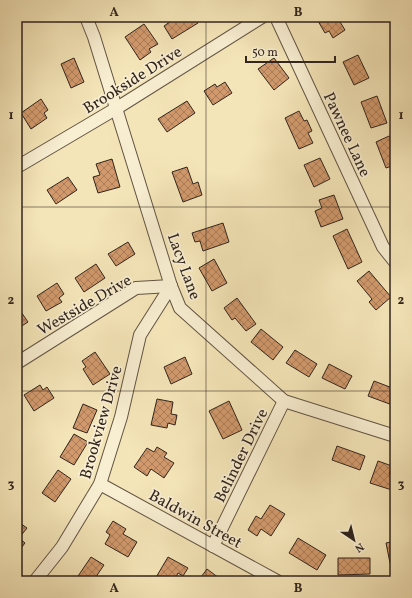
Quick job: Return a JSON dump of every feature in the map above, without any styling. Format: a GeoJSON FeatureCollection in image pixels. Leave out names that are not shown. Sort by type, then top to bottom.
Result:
{"type":"FeatureCollection","features":[{"type":"Feature","properties":{"kind":"street","name":"Lacy Lane"},"geometry":{"type":"LineString","coordinates":[[86,17],[117,108],[171,286],[180,308],[284,401],[395,436]]}},
{"type":"Feature","properties":{"kind":"street","name":"Brookside Drive"},"geometry":{"type":"LineString","coordinates":[[17,167],[117,108],[262,17]]}},
{"type":"Feature","properties":{"kind":"street","name":"Pawnee Lane"},"geometry":{"type":"LineString","coordinates":[[276,17],[383,247],[395,262]]}},
{"type":"Feature","properties":{"kind":"street","name":"Westside Drive"},"geometry":{"type":"LineString","coordinates":[[17,363],[136,288],[171,286]]}},
{"type":"Feature","properties":{"kind":"street","name":"Brookview Drive"},"geometry":{"type":"LineString","coordinates":[[36,581],[62,547],[100,484],[121,417],[140,335],[171,286]]}},
{"type":"Feature","properties":{"kind":"street","name":"Belinder Drive"},"geometry":{"type":"LineString","coordinates":[[213,546],[284,401]]}},
{"type":"Feature","properties":{"kind":"street","name":"Baldwin Street"},"geometry":{"type":"LineString","coordinates":[[100,484],[277,581]]}},
{"type":"Feature","properties":{"kind":"building"},"geometry":{"type":"Polygon","coordinates":[[[177,17],[194,17],[198,23],[172,39],[164,26],[177,17]]]}},
{"type":"Feature","properties":{"kind":"building"},"geometry":{"type":"Polygon","coordinates":[[[325,17],[337,17],[345,30],[333,38],[329,31],[325,33],[318,21],[325,17]]]}},
{"type":"Feature","properties":{"kind":"building"},"geometry":{"type":"Polygon","coordinates":[[[144,24],[158,44],[149,49],[151,52],[140,60],[125,37],[144,24]]]}},
{"type":"Feature","properties":{"kind":"building"},"geometry":{"type":"Polygon","coordinates":[[[358,55],[369,78],[354,85],[343,62],[358,55]]]}},
{"type":"Feature","properties":{"kind":"building"},"geometry":{"type":"Polygon","coordinates":[[[74,58],[84,82],[71,88],[61,64],[74,58]]]}},
{"type":"Feature","properties":{"kind":"building"},"geometry":{"type":"Polygon","coordinates":[[[274,58],[289,78],[274,90],[258,69],[274,58]]]}},
{"type":"Feature","properties":{"kind":"building"},"geometry":{"type":"Polygon","coordinates":[[[225,82],[232,93],[213,105],[204,91],[215,84],[217,87],[225,82]]]}},
{"type":"Feature","properties":{"kind":"building"},"geometry":{"type":"Polygon","coordinates":[[[377,96],[387,123],[371,128],[361,102],[377,96]]]}},
{"type":"Feature","properties":{"kind":"building"},"geometry":{"type":"Polygon","coordinates":[[[41,99],[48,110],[44,113],[47,118],[31,129],[21,113],[41,99]]]}},
{"type":"Feature","properties":{"kind":"building"},"geometry":{"type":"Polygon","coordinates":[[[187,101],[195,113],[167,132],[158,119],[187,101]]]}},
{"type":"Feature","properties":{"kind":"building"},"geometry":{"type":"Polygon","coordinates":[[[299,111],[304,121],[307,120],[312,131],[308,133],[313,143],[299,149],[285,118],[299,111]]]}},
{"type":"Feature","properties":{"kind":"building"},"geometry":{"type":"Polygon","coordinates":[[[389,136],[395,147],[395,165],[386,168],[376,142],[389,136]]]}},
{"type":"Feature","properties":{"kind":"building"},"geometry":{"type":"Polygon","coordinates":[[[320,158],[330,179],[314,187],[304,165],[320,158]]]}},
{"type":"Feature","properties":{"kind":"building"},"geometry":{"type":"Polygon","coordinates":[[[112,159],[120,187],[98,193],[93,177],[100,175],[96,164],[112,159]]]}},
{"type":"Feature","properties":{"kind":"building"},"geometry":{"type":"Polygon","coordinates":[[[187,167],[193,184],[198,182],[202,195],[183,202],[172,172],[187,167]]]}},
{"type":"Feature","properties":{"kind":"building"},"geometry":{"type":"Polygon","coordinates":[[[68,177],[77,190],[56,204],[47,190],[68,177]]]}},
{"type":"Feature","properties":{"kind":"building"},"geometry":{"type":"Polygon","coordinates":[[[334,195],[343,219],[321,227],[315,211],[322,208],[319,200],[334,195]]]}},
{"type":"Feature","properties":{"kind":"building"},"geometry":{"type":"Polygon","coordinates":[[[223,223],[229,242],[203,251],[200,241],[195,242],[192,233],[223,223]]]}},
{"type":"Feature","properties":{"kind":"building"},"geometry":{"type":"Polygon","coordinates":[[[347,229],[362,262],[348,269],[333,236],[347,229]]]}},
{"type":"Feature","properties":{"kind":"building"},"geometry":{"type":"Polygon","coordinates":[[[128,242],[135,254],[116,266],[108,254],[128,242]]]}},
{"type":"Feature","properties":{"kind":"building"},"geometry":{"type":"Polygon","coordinates":[[[214,259],[227,283],[212,291],[199,268],[214,259]]]}},
{"type":"Feature","properties":{"kind":"building"},"geometry":{"type":"Polygon","coordinates":[[[96,264],[105,278],[84,292],[75,278],[96,264]]]}},
{"type":"Feature","properties":{"kind":"building"},"geometry":{"type":"Polygon","coordinates":[[[369,271],[391,297],[376,310],[369,302],[372,299],[357,281],[369,271]]]}},
{"type":"Feature","properties":{"kind":"building"},"geometry":{"type":"Polygon","coordinates":[[[57,283],[64,294],[59,298],[62,302],[46,311],[37,296],[57,283]]]}},
{"type":"Feature","properties":{"kind":"building"},"geometry":{"type":"Polygon","coordinates":[[[237,298],[256,324],[246,331],[235,318],[232,320],[224,308],[237,298]]]}},
{"type":"Feature","properties":{"kind":"building"},"geometry":{"type":"Polygon","coordinates":[[[17,306],[28,322],[17,329],[17,306]]]}},
{"type":"Feature","properties":{"kind":"building"},"geometry":{"type":"Polygon","coordinates":[[[261,329],[283,347],[273,360],[251,342],[261,329]]]}},
{"type":"Feature","properties":{"kind":"building"},"geometry":{"type":"Polygon","coordinates":[[[295,350],[317,364],[309,377],[286,363],[295,350]]]}},
{"type":"Feature","properties":{"kind":"building"},"geometry":{"type":"Polygon","coordinates":[[[95,352],[110,374],[93,385],[83,369],[86,367],[82,361],[95,352]]]}},
{"type":"Feature","properties":{"kind":"building"},"geometry":{"type":"Polygon","coordinates":[[[185,357],[192,374],[171,384],[164,367],[185,357]]]}},
{"type":"Feature","properties":{"kind":"building"},"geometry":{"type":"Polygon","coordinates":[[[329,364],[352,376],[345,389],[322,378],[329,364]]]}},
{"type":"Feature","properties":{"kind":"building"},"geometry":{"type":"Polygon","coordinates":[[[374,381],[395,389],[395,406],[368,396],[374,381]]]}},
{"type":"Feature","properties":{"kind":"building"},"geometry":{"type":"Polygon","coordinates":[[[40,385],[43,390],[47,387],[54,398],[34,411],[24,395],[40,385]]]}},
{"type":"Feature","properties":{"kind":"building"},"geometry":{"type":"Polygon","coordinates":[[[157,399],[173,402],[171,414],[177,415],[175,425],[168,423],[167,428],[151,425],[157,399]]]}},
{"type":"Feature","properties":{"kind":"building"},"geometry":{"type":"Polygon","coordinates":[[[229,401],[242,430],[223,439],[209,411],[229,401]]]}},
{"type":"Feature","properties":{"kind":"building"},"geometry":{"type":"Polygon","coordinates":[[[83,404],[97,410],[87,433],[73,428],[83,404]]]}},
{"type":"Feature","properties":{"kind":"building"},"geometry":{"type":"Polygon","coordinates":[[[74,434],[88,442],[74,465],[60,457],[74,434]]]}},
{"type":"Feature","properties":{"kind":"building"},"geometry":{"type":"Polygon","coordinates":[[[337,446],[365,456],[360,470],[332,460],[337,446]]]}},
{"type":"Feature","properties":{"kind":"building"},"geometry":{"type":"Polygon","coordinates":[[[157,447],[167,453],[164,457],[174,463],[164,478],[151,469],[147,476],[134,467],[147,448],[154,452],[157,447]]]}},
{"type":"Feature","properties":{"kind":"building"},"geometry":{"type":"Polygon","coordinates":[[[378,461],[392,466],[389,474],[395,477],[395,491],[370,483],[378,461]]]}},
{"type":"Feature","properties":{"kind":"building"},"geometry":{"type":"Polygon","coordinates":[[[58,470],[71,479],[55,502],[42,493],[58,470]]]}},
{"type":"Feature","properties":{"kind":"building"},"geometry":{"type":"Polygon","coordinates":[[[270,505],[285,514],[271,536],[261,529],[257,536],[248,530],[256,516],[261,519],[270,505]]]}},
{"type":"Feature","properties":{"kind":"building"},"geometry":{"type":"Polygon","coordinates":[[[17,521],[27,528],[19,538],[25,543],[18,552],[17,521]]]}},
{"type":"Feature","properties":{"kind":"building"},"geometry":{"type":"Polygon","coordinates":[[[113,521],[126,529],[123,534],[137,542],[128,557],[105,544],[110,535],[106,532],[113,521]]]}},
{"type":"Feature","properties":{"kind":"building"},"geometry":{"type":"Polygon","coordinates":[[[298,538],[326,555],[317,570],[289,553],[298,538]]]}},
{"type":"Feature","properties":{"kind":"building"},"geometry":{"type":"Polygon","coordinates":[[[395,541],[395,562],[390,563],[386,543],[395,541]]]}},
{"type":"Feature","properties":{"kind":"building"},"geometry":{"type":"Polygon","coordinates":[[[91,557],[104,565],[93,581],[79,581],[76,579],[91,557]]]}},
{"type":"Feature","properties":{"kind":"building"},"geometry":{"type":"Polygon","coordinates":[[[168,557],[188,568],[183,576],[178,573],[174,581],[158,581],[155,579],[168,557]]]}},
{"type":"Feature","properties":{"kind":"building"},"geometry":{"type":"Polygon","coordinates":[[[338,558],[370,558],[370,574],[338,575],[338,558]]]}},
{"type":"Feature","properties":{"kind":"building"},"geometry":{"type":"Polygon","coordinates":[[[207,569],[223,581],[198,581],[207,569]]]}}]}
